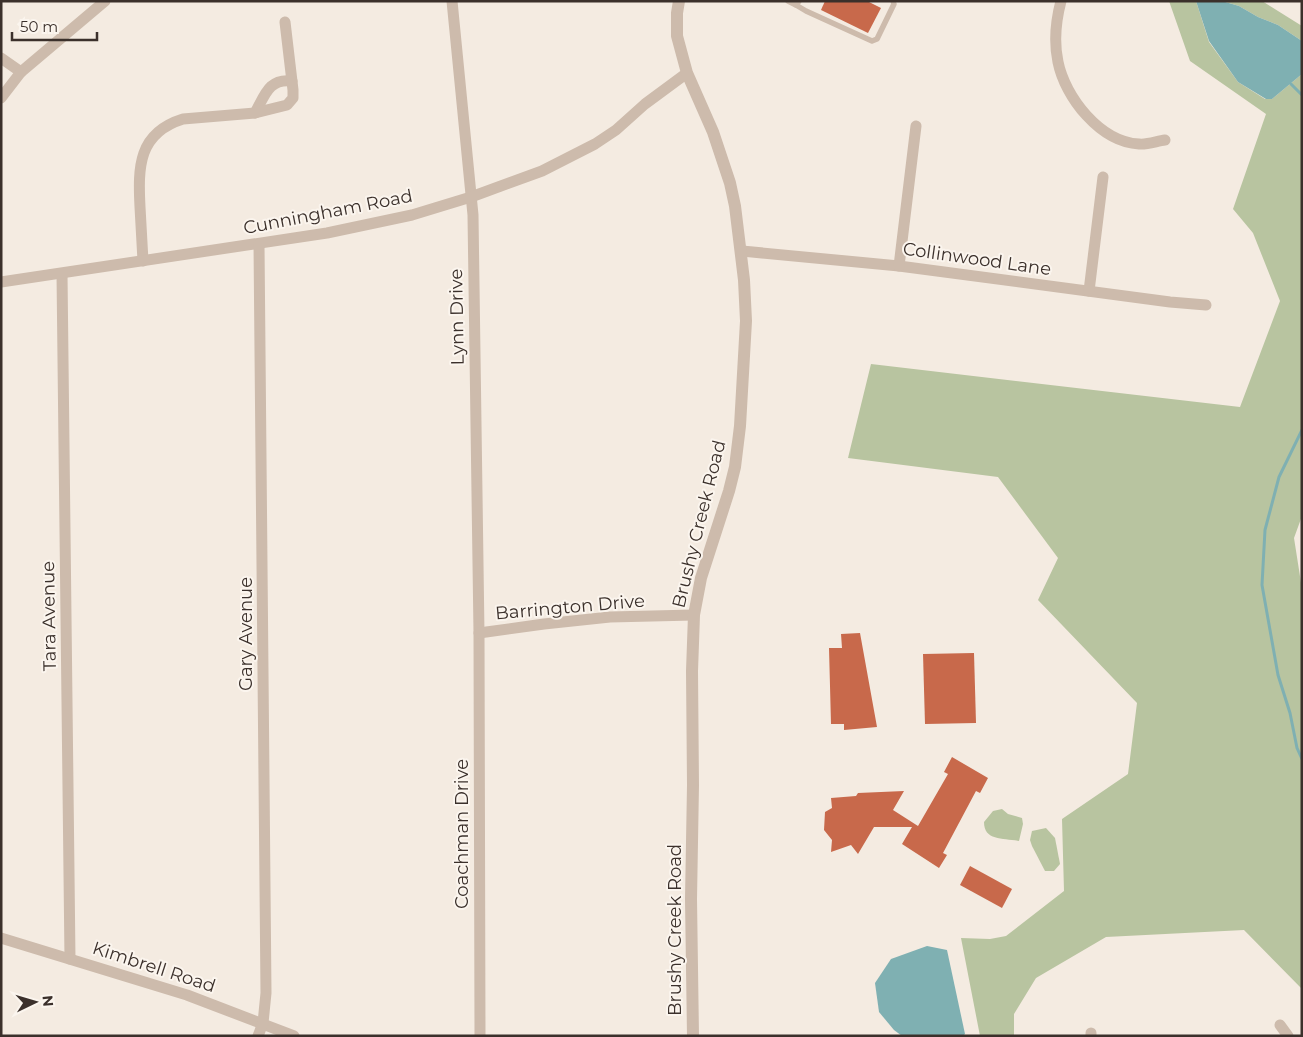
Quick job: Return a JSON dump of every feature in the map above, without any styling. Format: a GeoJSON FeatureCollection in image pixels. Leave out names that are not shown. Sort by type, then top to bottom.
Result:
{"type":"FeatureCollection","features":[{"type":"Feature","properties":{"kind":"street"},"geometry":{"type":"LineString","coordinates":[[1,98],[20,72],[105,1]]}},
{"type":"Feature","properties":{"kind":"street","name":"Lynn Drive"},"geometry":{"type":"LineString","coordinates":[[452,1],[472,197],[479,633]]}},
{"type":"Feature","properties":{"kind":"street","name":"Brushy Creek Road"},"geometry":{"type":"LineString","coordinates":[[679,1],[677,36],[687,73],[713,132],[723,160],[735,206],[742,251],[746,321],[738,446],[729,491],[701,578],[694,616],[692,671],[692,1036]]}},
{"type":"Feature","properties":{"kind":"street"},"geometry":{"type":"LineString","coordinates":[[1062,1],[1056,33],[1058,62],[1074,99],[1087,118],[1106,132],[1122,140],[1139,144],[1165,140]]}},
{"type":"Feature","properties":{"kind":"street"},"geometry":{"type":"LineString","coordinates":[[143,261],[138,178],[141,160],[148,143],[160,130],[174,122],[255,113],[288,105],[293,98],[285,22]]}},
{"type":"Feature","properties":{"kind":"street"},"geometry":{"type":"LineString","coordinates":[[1,58],[20,72]]}},
{"type":"Feature","properties":{"kind":"street","name":"Cunningham Road"},"geometry":{"type":"LineString","coordinates":[[1,282],[259,244],[364,226],[412,215],[472,197],[542,171],[595,144],[616,130],[645,104],[687,73]]}},
{"type":"Feature","properties":{"kind":"street"},"geometry":{"type":"LineString","coordinates":[[255,113],[274,82],[282,80],[292,81]]}},
{"type":"Feature","properties":{"kind":"street"},"geometry":{"type":"LineString","coordinates":[[899,266],[916,126]]}},
{"type":"Feature","properties":{"kind":"street"},"geometry":{"type":"LineString","coordinates":[[1089,292],[1103,177]]}},
{"type":"Feature","properties":{"kind":"street","name":"Gary Avenue"},"geometry":{"type":"LineString","coordinates":[[258,1036],[263,1023],[266,993],[259,244]]}},
{"type":"Feature","properties":{"kind":"street","name":"Collinwood Lane"},"geometry":{"type":"LineString","coordinates":[[742,251],[899,266],[1089,292],[1206,305]]}},
{"type":"Feature","properties":{"kind":"street","name":"Tara Avenue"},"geometry":{"type":"LineString","coordinates":[[62,274],[70,959]]}},
{"type":"Feature","properties":{"kind":"street","name":"Barrington Drive"},"geometry":{"type":"LineString","coordinates":[[479,633],[610,617],[694,616]]}},
{"type":"Feature","properties":{"kind":"street","name":"Coachman Drive"},"geometry":{"type":"LineString","coordinates":[[479,633],[480,1036]]}},
{"type":"Feature","properties":{"kind":"street","name":"Kimbrell Road"},"geometry":{"type":"LineString","coordinates":[[1,938],[187,995],[294,1036]]}},
{"type":"Feature","properties":{"kind":"street"},"geometry":{"type":"LineString","coordinates":[[1280,1025],[1288,1036]]}},
{"type":"Feature","properties":{"kind":"lane"},"geometry":{"type":"LineString","coordinates":[[788,1],[798,3],[872,41],[877,39],[894,4],[893,1]]}},
{"type":"Feature","properties":{"kind":"green space"},"geometry":{"type":"Polygon","coordinates":[[[1169,1],[1196,1],[1209,42],[1238,82],[1265,99],[1272,99],[1302,74],[1302,516],[1294,538],[1302,589],[1302,989],[1244,930],[1106,937],[1036,978],[1014,1014],[1014,1036],[980,1036],[961,938],[990,939],[1006,936],[1064,891],[1062,819],[1128,774],[1137,703],[1038,600],[1058,558],[998,477],[848,458],[871,364],[1240,407],[1280,301],[1253,233],[1233,209],[1266,114],[1190,61],[1169,1]]]}},
{"type":"Feature","properties":{"kind":"green space"},"geometry":{"type":"Polygon","coordinates":[[[1222,1],[1262,1],[1302,26],[1302,41],[1278,25],[1258,17],[1239,6],[1222,1]]]}},
{"type":"Feature","properties":{"kind":"green space"},"geometry":{"type":"Polygon","coordinates":[[[1002,809],[1008,814],[1022,818],[1023,824],[1019,841],[996,838],[987,833],[984,822],[993,811],[1002,809]]]}},
{"type":"Feature","properties":{"kind":"green space"},"geometry":{"type":"Polygon","coordinates":[[[1046,828],[1055,838],[1060,864],[1054,871],[1045,871],[1030,840],[1032,831],[1046,828]]]}},
{"type":"Feature","properties":{"kind":"water"},"geometry":{"type":"Polygon","coordinates":[[[1196,1],[1222,1],[1239,6],[1258,17],[1278,25],[1302,41],[1302,74],[1272,99],[1266,99],[1238,82],[1209,41],[1196,1]]]}},
{"type":"Feature","properties":{"kind":"water"},"geometry":{"type":"Polygon","coordinates":[[[927,946],[947,950],[965,1034],[963,1036],[902,1036],[894,1030],[879,1012],[875,983],[891,959],[927,946]]]}},
{"type":"Feature","properties":{"kind":"building"},"geometry":{"type":"Polygon","coordinates":[[[825,1],[867,1],[881,8],[868,33],[821,10],[825,1]]]}},
{"type":"Feature","properties":{"kind":"building"},"geometry":{"type":"Polygon","coordinates":[[[860,633],[877,727],[844,730],[844,724],[831,724],[829,648],[842,648],[841,634],[860,633]]]}},
{"type":"Feature","properties":{"kind":"building"},"geometry":{"type":"Polygon","coordinates":[[[974,653],[976,723],[925,724],[923,654],[974,653]]]}},
{"type":"Feature","properties":{"kind":"building"},"geometry":{"type":"Polygon","coordinates":[[[952,757],[988,778],[980,793],[976,791],[943,853],[947,855],[939,868],[902,844],[912,827],[874,827],[858,854],[851,845],[831,852],[832,840],[824,830],[825,812],[832,808],[831,798],[856,796],[858,793],[904,791],[893,810],[918,826],[948,774],[944,772],[952,757]]]}},
{"type":"Feature","properties":{"kind":"building"},"geometry":{"type":"Polygon","coordinates":[[[970,866],[1012,889],[1002,908],[960,885],[970,866]]]}},
{"type":"Feature","properties":{"kind":"waterway"},"geometry":{"type":"LineString","coordinates":[[1291,84],[1302,95]]}},
{"type":"Feature","properties":{"kind":"waterway"},"geometry":{"type":"LineString","coordinates":[[1302,430],[1279,477],[1265,530],[1262,585],[1278,675],[1290,713],[1297,748],[1302,759]]}}]}
